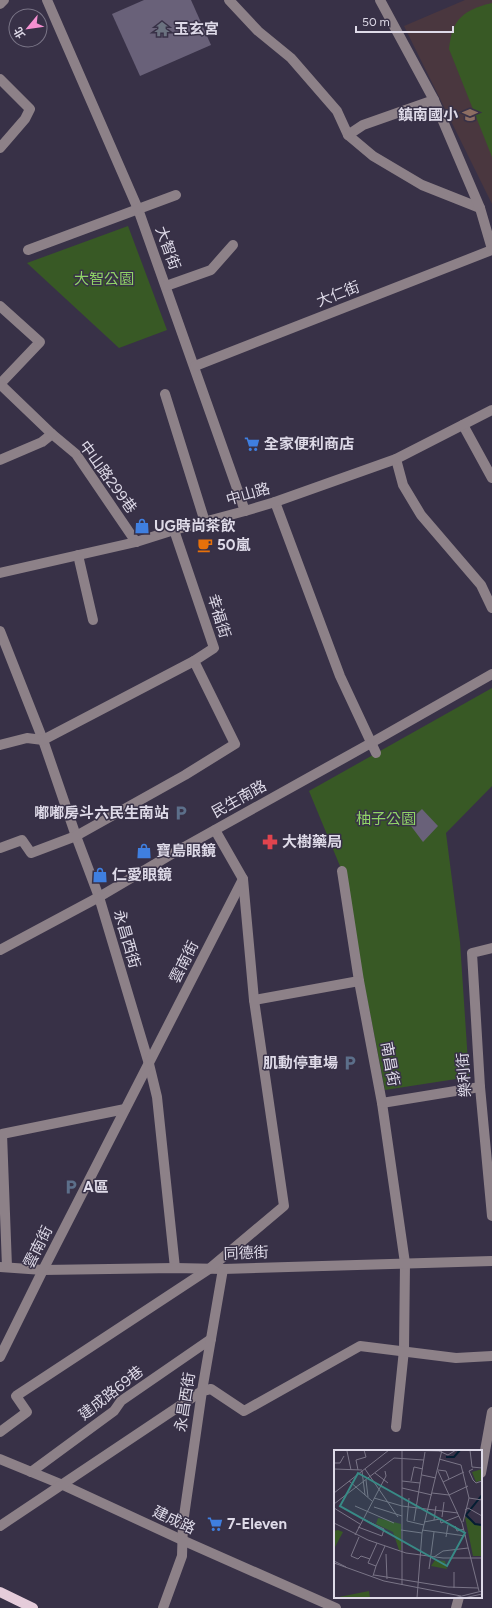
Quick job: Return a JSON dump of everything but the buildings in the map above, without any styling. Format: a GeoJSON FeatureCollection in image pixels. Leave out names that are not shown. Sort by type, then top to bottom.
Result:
{"type":"FeatureCollection","features":[{"type":"Feature","properties":{"kind":"main road"},"geometry":{"type":"LineString","coordinates":[[0,1592],[33,1608]]}},
{"type":"Feature","properties":{"kind":"street"},"geometry":{"type":"LineString","coordinates":[[0,4],[4,0]]}},
{"type":"Feature","properties":{"kind":"street","name":"大智街"},"geometry":{"type":"LineString","coordinates":[[47,0],[138,209],[195,366],[245,511]]}},
{"type":"Feature","properties":{"kind":"street"},"geometry":{"type":"LineString","coordinates":[[229,0],[258,31],[290,58],[337,111],[348,135],[373,156],[422,184],[480,208]]}},
{"type":"Feature","properties":{"kind":"street"},"geometry":{"type":"LineString","coordinates":[[380,0],[434,100],[480,208],[492,249]]}},
{"type":"Feature","properties":{"kind":"street"},"geometry":{"type":"LineString","coordinates":[[0,79],[30,109],[25,120],[0,148]]}},
{"type":"Feature","properties":{"kind":"street"},"geometry":{"type":"LineString","coordinates":[[348,135],[363,125],[434,100]]}},
{"type":"Feature","properties":{"kind":"street"},"geometry":{"type":"LineString","coordinates":[[28,250],[176,195]]}},
{"type":"Feature","properties":{"kind":"street"},"geometry":{"type":"LineString","coordinates":[[166,286],[211,270],[234,245]]}},
{"type":"Feature","properties":{"kind":"street","name":"大仁街"},"geometry":{"type":"LineString","coordinates":[[195,366],[492,249]]}},
{"type":"Feature","properties":{"kind":"street","name":"中山路299巷"},"geometry":{"type":"LineString","coordinates":[[0,306],[40,342],[0,384],[52,434],[76,454],[136,542]]}},
{"type":"Feature","properties":{"kind":"street"},"geometry":{"type":"LineString","coordinates":[[165,394],[205,522]]}},
{"type":"Feature","properties":{"kind":"street","name":"中山路"},"geometry":{"type":"LineString","coordinates":[[0,573],[136,542],[276,502],[396,459],[492,410]]}},
{"type":"Feature","properties":{"kind":"street"},"geometry":{"type":"LineString","coordinates":[[463,425],[492,478]]}},
{"type":"Feature","properties":{"kind":"street"},"geometry":{"type":"LineString","coordinates":[[0,460],[42,442],[52,434]]}},
{"type":"Feature","properties":{"kind":"street"},"geometry":{"type":"LineString","coordinates":[[396,459],[403,485],[421,515],[481,585],[492,608]]}},
{"type":"Feature","properties":{"kind":"street"},"geometry":{"type":"LineString","coordinates":[[276,502],[340,676],[376,753]]}},
{"type":"Feature","properties":{"kind":"street","name":"幸福街"},"geometry":{"type":"LineString","coordinates":[[174,530],[214,648],[194,661]]}},
{"type":"Feature","properties":{"kind":"street"},"geometry":{"type":"LineString","coordinates":[[78,555],[92,620]]}},
{"type":"Feature","properties":{"kind":"street","name":"永昌西街"},"geometry":{"type":"LineString","coordinates":[[0,631],[43,740],[76,836],[100,897],[149,1064],[157,1097],[175,1268]]}},
{"type":"Feature","properties":{"kind":"street"},"geometry":{"type":"LineString","coordinates":[[0,744],[27,738],[43,740],[194,661],[235,744],[185,775],[76,836],[31,853],[22,840],[0,848]]}},
{"type":"Feature","properties":{"kind":"street","name":"民生南路"},"geometry":{"type":"LineString","coordinates":[[0,950],[100,897],[215,830],[492,674]]}},
{"type":"Feature","properties":{"kind":"street"},"geometry":{"type":"LineString","coordinates":[[0,1432],[26,1412],[16,1396],[209,1269],[284,1206],[254,1000],[243,879],[215,830]]}},
{"type":"Feature","properties":{"kind":"street","name":"南昌街"},"geometry":{"type":"LineString","coordinates":[[342,871],[359,981],[382,1103],[405,1263],[404,1350],[396,1427]]}},
{"type":"Feature","properties":{"kind":"street","name":"雲南街"},"geometry":{"type":"LineString","coordinates":[[0,1357],[243,879]]}},
{"type":"Feature","properties":{"kind":"street","name":"樂利街"},"geometry":{"type":"LineString","coordinates":[[492,948],[472,953],[480,1088],[492,1216]]}},
{"type":"Feature","properties":{"kind":"street"},"geometry":{"type":"LineString","coordinates":[[254,1000],[359,981]]}},
{"type":"Feature","properties":{"kind":"street"},"geometry":{"type":"LineString","coordinates":[[382,1103],[480,1088]]}},
{"type":"Feature","properties":{"kind":"street"},"geometry":{"type":"LineString","coordinates":[[3,1267],[2,1134],[125,1109]]}},
{"type":"Feature","properties":{"kind":"street","name":"同德街"},"geometry":{"type":"LineString","coordinates":[[3,1267],[43,1270],[175,1268],[223,1269],[492,1260]]}},
{"type":"Feature","properties":{"kind":"street","name":"永昌西街"},"geometry":{"type":"LineString","coordinates":[[163,1608],[182,1556],[182,1540],[202,1391],[223,1269]]}},
{"type":"Feature","properties":{"kind":"street","name":"建成路69巷"},"geometry":{"type":"LineString","coordinates":[[31,1472],[114,1411],[121,1401],[211,1339]]}},
{"type":"Feature","properties":{"kind":"street"},"geometry":{"type":"LineString","coordinates":[[0,1526],[202,1391],[210,1389],[244,1411],[360,1346],[404,1350],[456,1358],[492,1356]]}},
{"type":"Feature","properties":{"kind":"street"},"geometry":{"type":"LineString","coordinates":[[482,1468],[492,1412]]}},
{"type":"Feature","properties":{"kind":"street","name":"建成路"},"geometry":{"type":"LineString","coordinates":[[0,1459],[63,1485],[182,1540],[336,1608]]}},
{"type":"Feature","properties":{"kind":"street"},"geometry":{"type":"LineString","coordinates":[[456,1608],[459,1598]]}},
{"type":"Feature","properties":{"kind":"shaded area","name":"鎮南國小"},"geometry":{"type":"Polygon","coordinates":[[[465,0],[492,0],[492,204],[404,26],[465,0]]]}},
{"type":"Feature","properties":{"kind":"green space"},"geometry":{"type":"Polygon","coordinates":[[[492,3],[492,157],[449,49],[453,30],[461,17],[473,9],[492,3]]]}},
{"type":"Feature","properties":{"kind":"green space","name":"大智公園"},"geometry":{"type":"Polygon","coordinates":[[[128,226],[167,330],[119,348],[27,263],[128,226]]]}},
{"type":"Feature","properties":{"kind":"green space","name":"柚子公園"},"geometry":{"type":"Polygon","coordinates":[[[492,688],[492,786],[446,833],[460,942],[469,1077],[385,1090],[342,871],[309,791],[492,688]]]}},
{"type":"Feature","properties":{"kind":"place","name":"玉玄宮"},"geometry":{"type":"Point","coordinates":[162,29]}},
{"type":"Feature","properties":{"kind":"place","name":"鎮南國小"},"geometry":{"type":"Point","coordinates":[470,115]}},
{"type":"Feature","properties":{"kind":"place","name":"全家便利商店"},"geometry":{"type":"Point","coordinates":[252,444]}},
{"type":"Feature","properties":{"kind":"place","name":"UG時尚茶飲"},"geometry":{"type":"Point","coordinates":[142,526]}},
{"type":"Feature","properties":{"kind":"place","name":"50嵐"},"geometry":{"type":"Point","coordinates":[205,545]}},
{"type":"Feature","properties":{"kind":"place","name":"嘟嘟房斗六民生南站"},"geometry":{"type":"Point","coordinates":[181,813]}},
{"type":"Feature","properties":{"kind":"place","name":"大樹藥局"},"geometry":{"type":"Point","coordinates":[270,842]}},
{"type":"Feature","properties":{"kind":"place","name":"寶島眼鏡"},"geometry":{"type":"Point","coordinates":[144,851]}},
{"type":"Feature","properties":{"kind":"place","name":"仁愛眼鏡"},"geometry":{"type":"Point","coordinates":[100,875]}},
{"type":"Feature","properties":{"kind":"place","name":"肌動停車場"},"geometry":{"type":"Point","coordinates":[350,1063]}},
{"type":"Feature","properties":{"kind":"place","name":"A區"},"geometry":{"type":"Point","coordinates":[71,1187]}},
{"type":"Feature","properties":{"kind":"place","name":"7-Eleven"},"geometry":{"type":"Point","coordinates":[215,1524]}}]}
